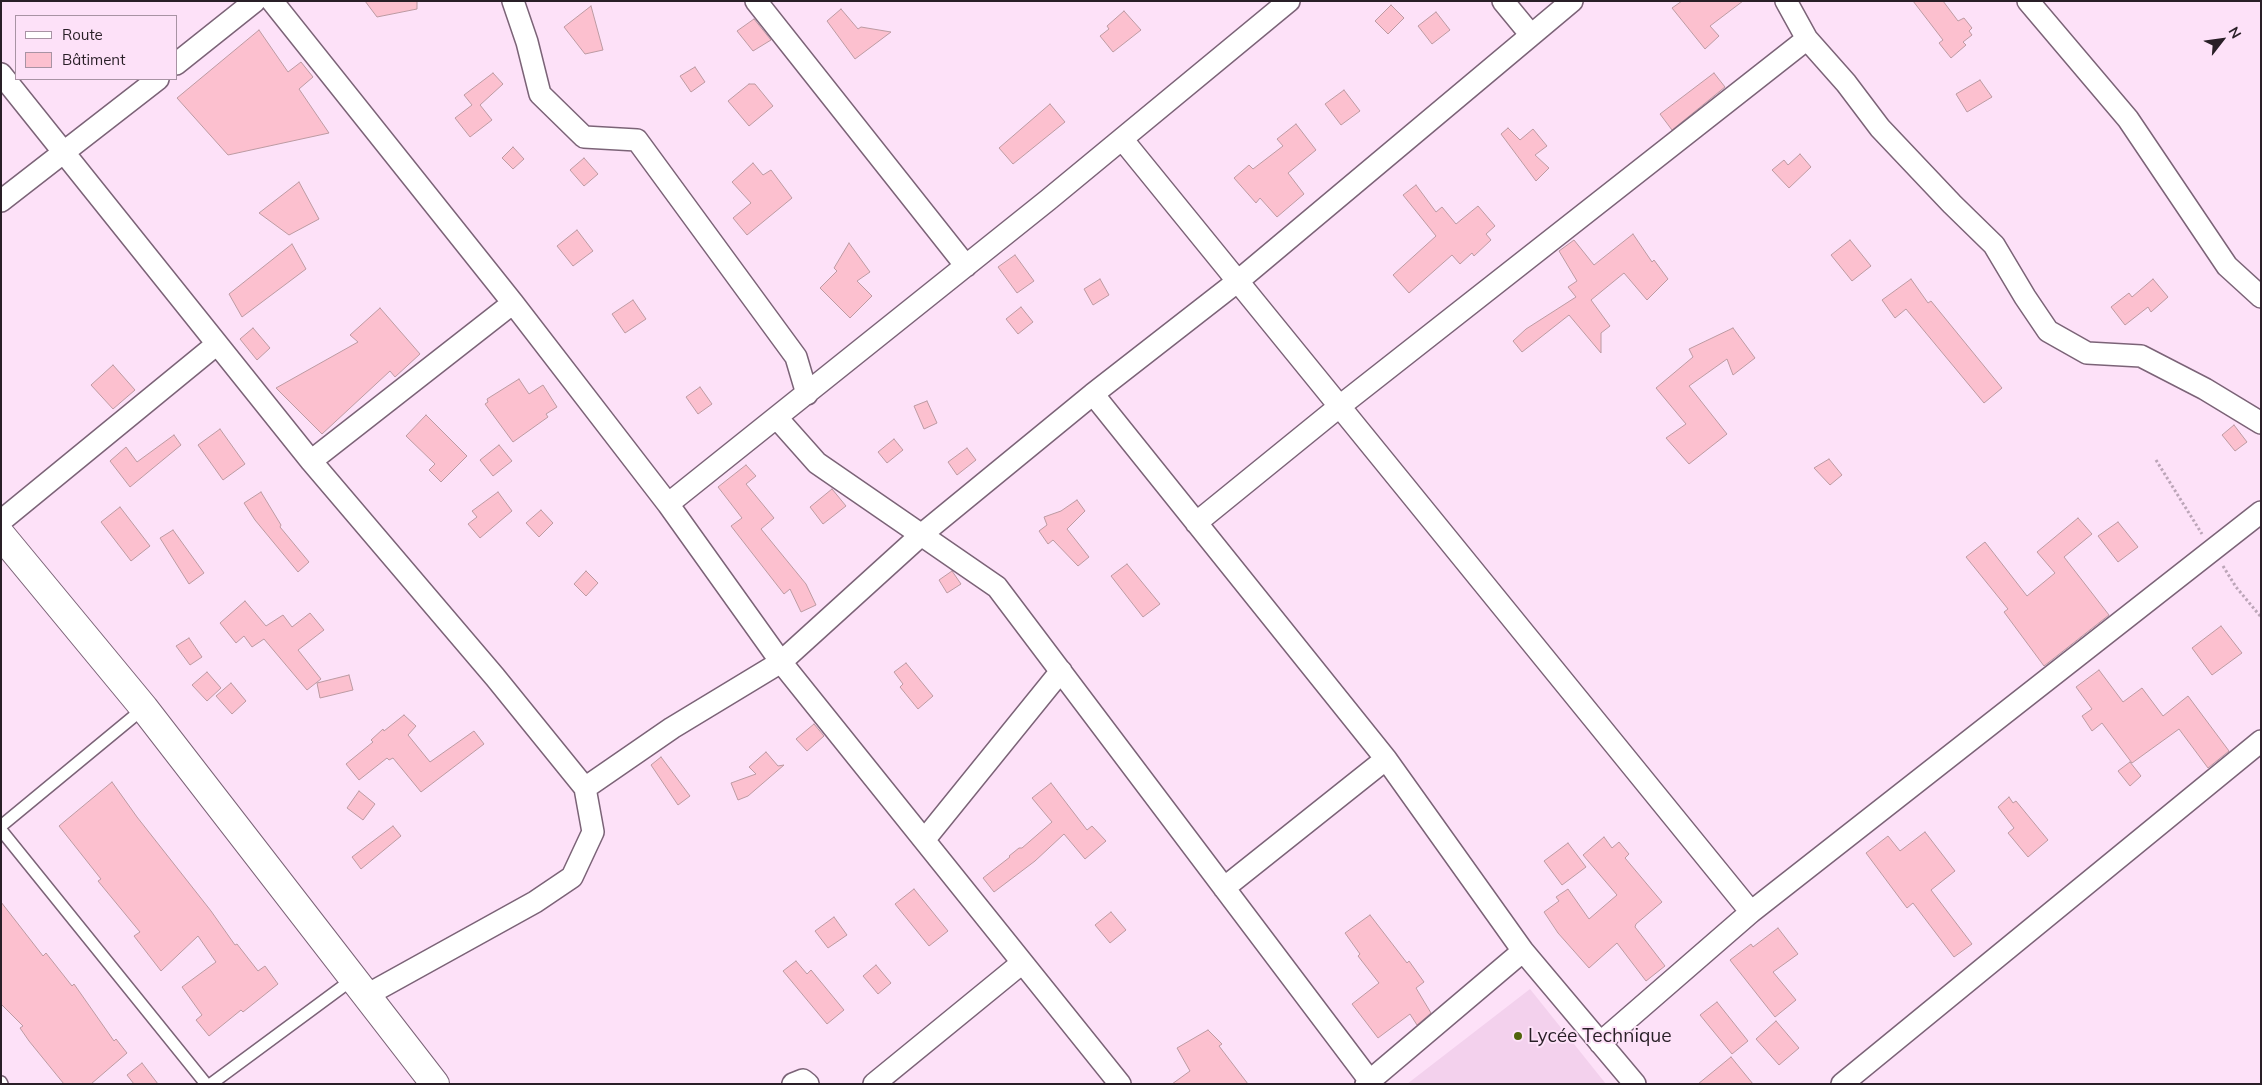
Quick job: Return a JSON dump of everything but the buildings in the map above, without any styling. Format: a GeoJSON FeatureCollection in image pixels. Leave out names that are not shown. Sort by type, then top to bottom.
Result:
{"type":"FeatureCollection","features":[{"type":"Feature","properties":{"kind":"main road"},"geometry":{"type":"LineString","coordinates":[[1,535],[144,708],[435,1084]]}},
{"type":"Feature","properties":{"kind":"street"},"geometry":{"type":"LineString","coordinates":[[178,62],[255,1]]}},
{"type":"Feature","properties":{"kind":"street"},"geometry":{"type":"LineString","coordinates":[[272,1],[513,304],[668,504],[781,662],[1120,1084]]}},
{"type":"Feature","properties":{"kind":"street"},"geometry":{"type":"LineString","coordinates":[[514,1],[540,94],[584,138],[637,140],[796,357],[807,394]]}},
{"type":"Feature","properties":{"kind":"street"},"geometry":{"type":"LineString","coordinates":[[756,1],[966,266]]}},
{"type":"Feature","properties":{"kind":"street"},"geometry":{"type":"LineString","coordinates":[[668,504],[966,266],[1289,1]]}},
{"type":"Feature","properties":{"kind":"street"},"geometry":{"type":"LineString","coordinates":[[1503,1],[1531,35]]}},
{"type":"Feature","properties":{"kind":"street"},"geometry":{"type":"LineString","coordinates":[[585,788],[672,728],[781,662],[921,535],[1093,394],[1238,281],[1572,1]]}},
{"type":"Feature","properties":{"kind":"street"},"geometry":{"type":"LineString","coordinates":[[1786,1],[1807,39],[1846,83],[1880,128],[1994,245],[2048,331],[2087,353],[2141,356],[2205,389],[2261,423]]}},
{"type":"Feature","properties":{"kind":"street"},"geometry":{"type":"LineString","coordinates":[[2028,1],[2128,119],[2227,266],[2261,297]]}},
{"type":"Feature","properties":{"kind":"street"},"geometry":{"type":"LineString","coordinates":[[1196,523],[1340,406],[1807,39]]}},
{"type":"Feature","properties":{"kind":"street"},"geometry":{"type":"LineString","coordinates":[[1,74],[311,461],[489,670],[585,788],[593,832],[572,877],[535,902],[360,987]]}},
{"type":"Feature","properties":{"kind":"street"},"geometry":{"type":"LineString","coordinates":[[1,201],[157,80]]}},
{"type":"Feature","properties":{"kind":"street"},"geometry":{"type":"LineString","coordinates":[[1122,139],[1752,912]]}},
{"type":"Feature","properties":{"kind":"street"},"geometry":{"type":"LineString","coordinates":[[311,461],[513,304]]}},
{"type":"Feature","properties":{"kind":"street"},"geometry":{"type":"LineString","coordinates":[[1,521],[217,344]]}},
{"type":"Feature","properties":{"kind":"street"},"geometry":{"type":"LineString","coordinates":[[1093,394],[1386,759],[1523,951],[1635,1084]]}},
{"type":"Feature","properties":{"kind":"street"},"geometry":{"type":"LineString","coordinates":[[776,418],[817,463],[997,587],[1368,1082],[1523,951]]}},
{"type":"Feature","properties":{"kind":"street"},"geometry":{"type":"LineString","coordinates":[[1600,1043],[1752,912],[2261,512]]}},
{"type":"Feature","properties":{"kind":"street"},"geometry":{"type":"LineString","coordinates":[[925,839],[1061,672]]}},
{"type":"Feature","properties":{"kind":"street"},"geometry":{"type":"LineString","coordinates":[[1842,1084],[2261,741]]}},
{"type":"Feature","properties":{"kind":"street"},"geometry":{"type":"LineString","coordinates":[[1224,888],[1386,759]]}},
{"type":"Feature","properties":{"kind":"street"},"geometry":{"type":"LineString","coordinates":[[874,1084],[1022,963]]}},
{"type":"Feature","properties":{"kind":"street"},"geometry":{"type":"LineString","coordinates":[[793,1084],[803,1080],[808,1084]]}},
{"type":"Feature","properties":{"kind":"lane"},"geometry":{"type":"LineString","coordinates":[[144,708],[1,828],[206,1084]]}},
{"type":"Feature","properties":{"kind":"lane"},"geometry":{"type":"LineString","coordinates":[[211,1084],[360,987]]}},
{"type":"Feature","properties":{"kind":"shaded area","name":"Lycée Technique"},"geometry":{"type":"Polygon","coordinates":[[[1530,989],[1606,1084],[1407,1084],[1530,989]]]}},
{"type":"Feature","properties":{"kind":"place","name":"Lycée Technique"},"geometry":{"type":"Point","coordinates":[1518,1036]}}]}
